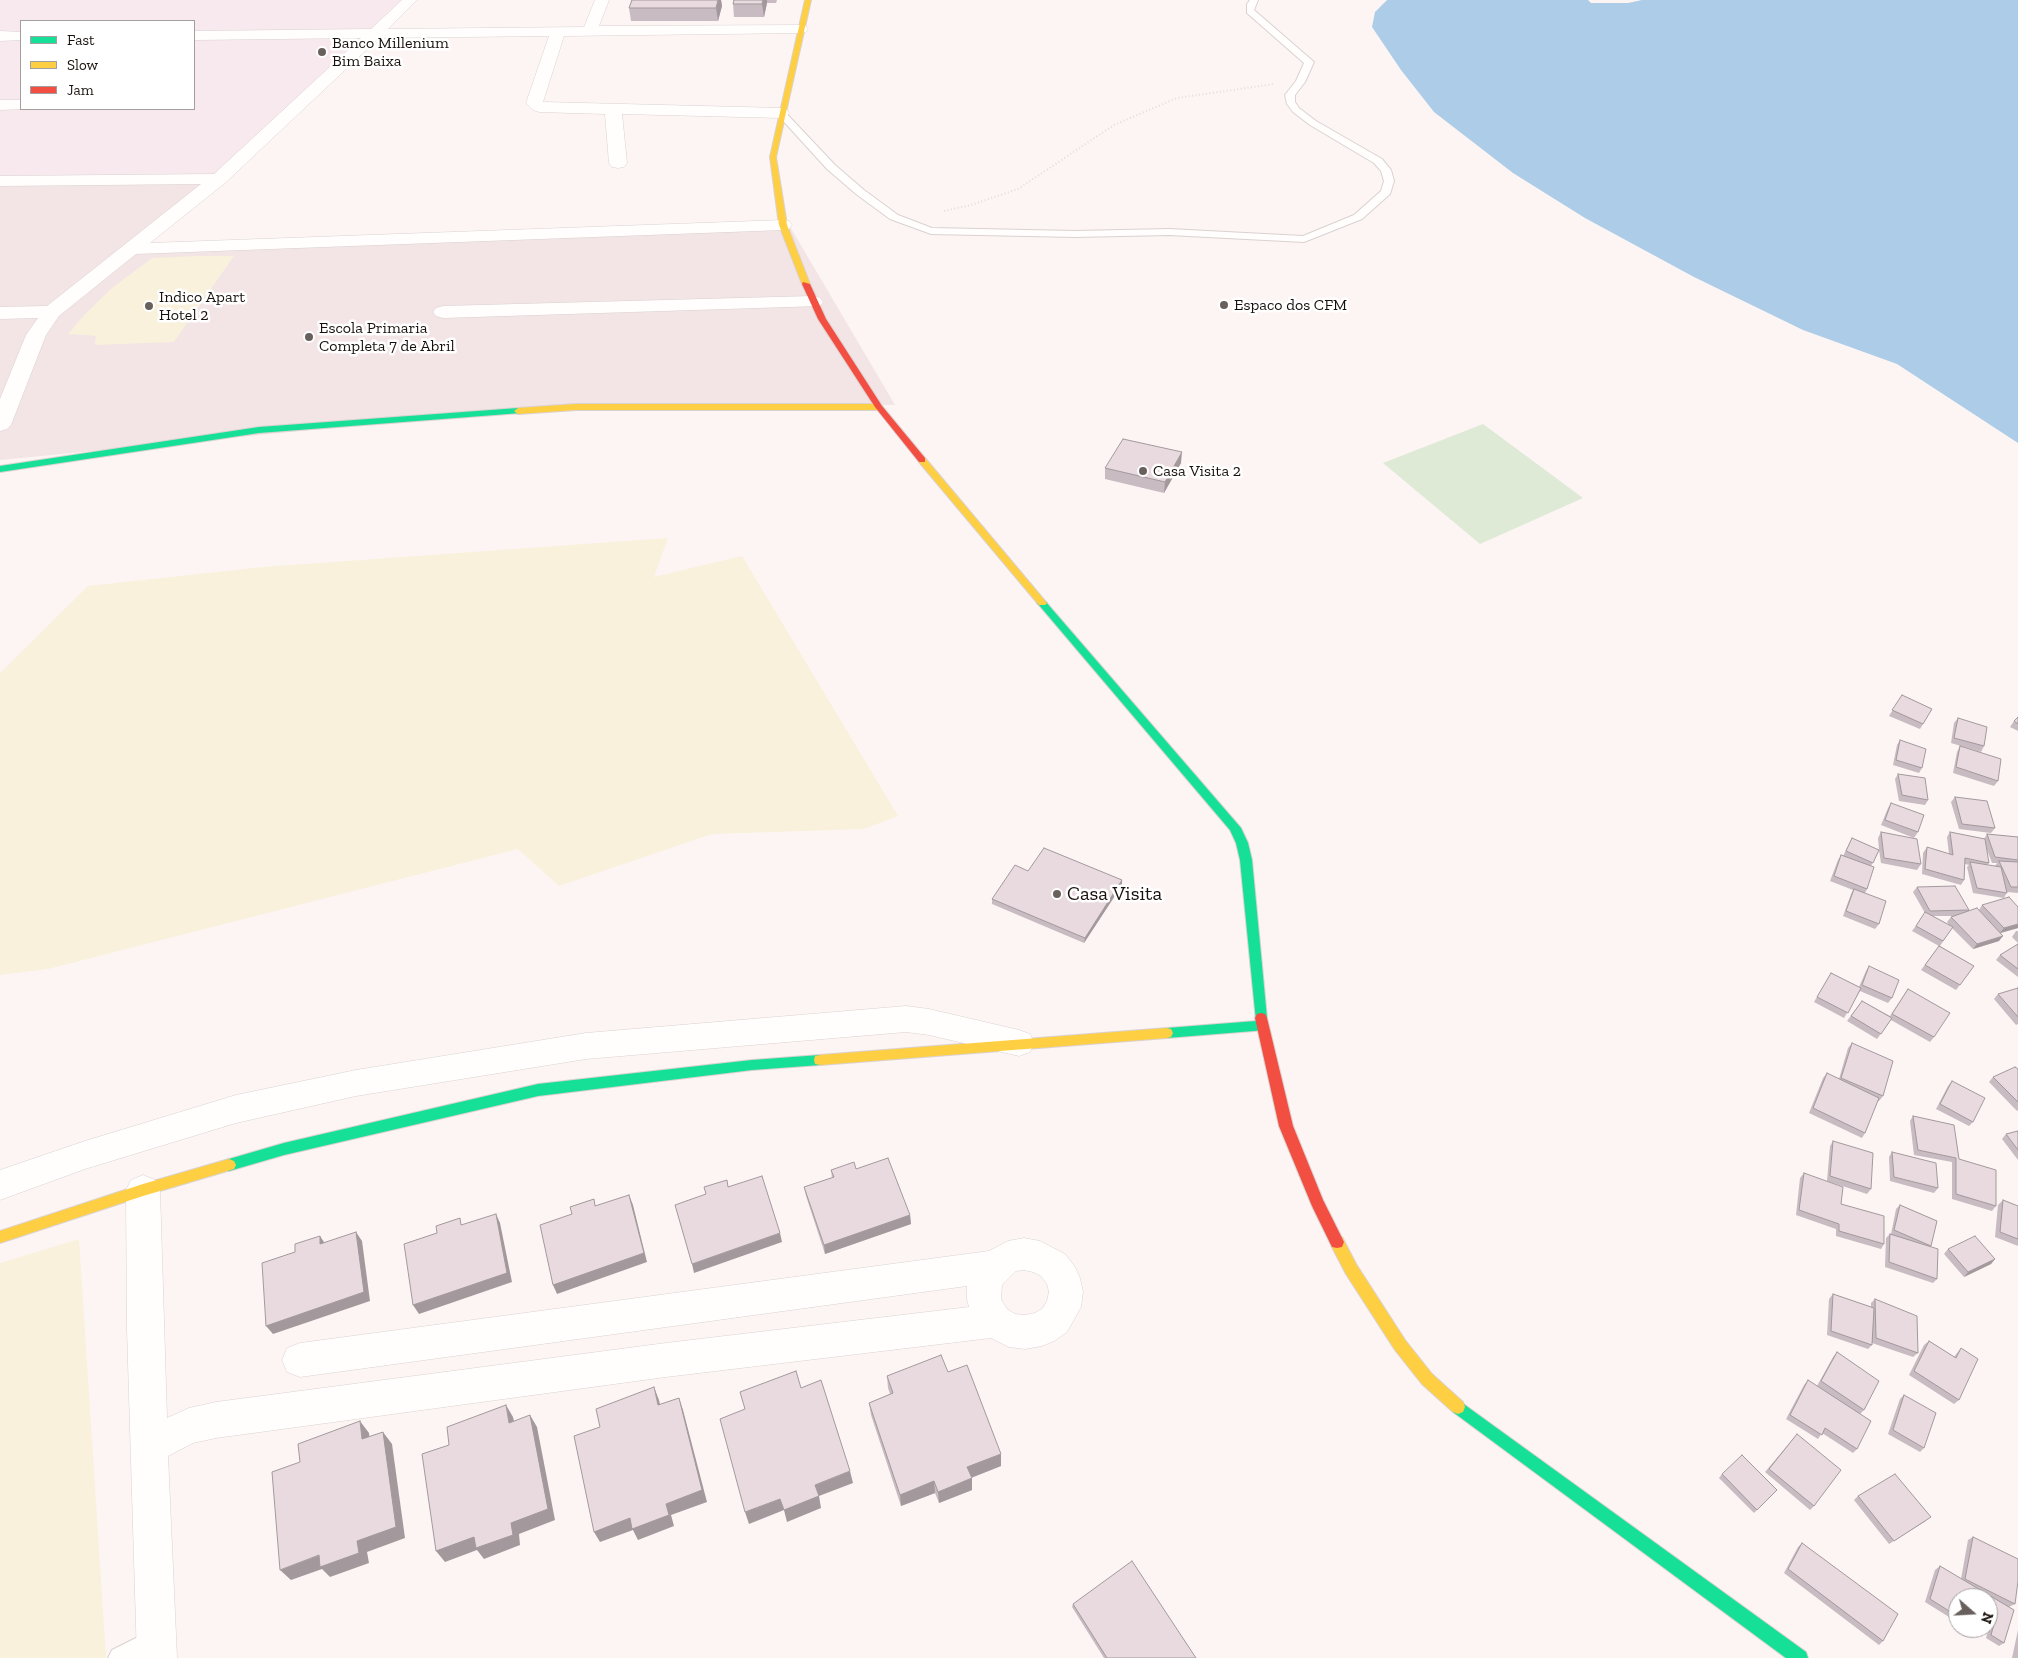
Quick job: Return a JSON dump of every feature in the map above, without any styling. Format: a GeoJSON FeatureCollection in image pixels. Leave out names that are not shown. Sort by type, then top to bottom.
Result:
{"type":"FeatureCollection","features":[{"type":"Feature","properties":{"kind":"street"},"geometry":{"type":"LineString","coordinates":[[0,425],[36,335],[52,312],[219,179],[410,0]]}},
{"type":"Feature","properties":{"kind":"street"},"geometry":{"type":"LineString","coordinates":[[590,30],[602,0]]}},
{"type":"Feature","properties":{"kind":"street"},"geometry":{"type":"LineString","coordinates":[[808,0],[781,113],[773,157],[782,225],[813,302],[879,407],[972,522],[1235,828],[1242,843],[1246,860],[1262,1026],[1286,1126],[1317,1202],[1350,1269],[1400,1345],[1427,1379],[1461,1410],[1800,1658]]}},
{"type":"Feature","properties":{"kind":"street"},"geometry":{"type":"LineString","coordinates":[[195,35],[802,29]]}},
{"type":"Feature","properties":{"kind":"street"},"geometry":{"type":"LineString","coordinates":[[558,31],[534,104],[539,107],[781,113]]}},
{"type":"Feature","properties":{"kind":"street"},"geometry":{"type":"LineString","coordinates":[[0,36],[20,36]]}},
{"type":"Feature","properties":{"kind":"street"},"geometry":{"type":"LineString","coordinates":[[0,105],[20,105]]}},
{"type":"Feature","properties":{"kind":"street"},"geometry":{"type":"LineString","coordinates":[[613,110],[618,163]]}},
{"type":"Feature","properties":{"kind":"street"},"geometry":{"type":"LineString","coordinates":[[0,181],[219,179]]}},
{"type":"Feature","properties":{"kind":"street"},"geometry":{"type":"LineString","coordinates":[[131,249],[782,225]]}},
{"type":"Feature","properties":{"kind":"street"},"geometry":{"type":"LineString","coordinates":[[443,312],[813,302]]}},
{"type":"Feature","properties":{"kind":"street"},"geometry":{"type":"LineString","coordinates":[[0,313],[52,312]]}},
{"type":"Feature","properties":{"kind":"street"},"geometry":{"type":"LineString","coordinates":[[0,469],[259,430],[556,408],[879,407]]}},
{"type":"Feature","properties":{"kind":"street"},"geometry":{"type":"LineString","coordinates":[[0,1185],[86,1155],[236,1109],[356,1083],[586,1046],[906,1019],[929,1022],[1020,1044]]}},
{"type":"Feature","properties":{"kind":"street"},"geometry":{"type":"LineString","coordinates":[[0,1237],[143,1190],[284,1149],[538,1090],[752,1065],[1262,1026]]}},
{"type":"Feature","properties":{"kind":"street"},"geometry":{"type":"LineString","coordinates":[[143,1190],[145,1329],[157,1649]]}},
{"type":"Feature","properties":{"kind":"street"},"geometry":{"type":"LineString","coordinates":[[1024,1254],[1040,1257],[1053,1265],[1063,1278],[1066,1292],[1064,1307],[1055,1320],[1042,1329],[1025,1332],[1009,1330],[996,1321],[988,1311],[984,1299],[984,1287],[988,1276],[996,1266],[1008,1257],[1024,1254]]}},
{"type":"Feature","properties":{"kind":"street"},"geometry":{"type":"LineString","coordinates":[[300,1360],[996,1266]]}},
{"type":"Feature","properties":{"kind":"street"},"geometry":{"type":"LineString","coordinates":[[150,1445],[189,1426],[216,1420],[676,1359],[996,1321]]}},
{"type":"Feature","properties":{"kind":"lane"},"geometry":{"type":"LineString","coordinates":[[781,113],[831,167],[860,192],[894,218],[931,231],[1075,234],[1169,232],[1304,239],[1358,217],[1386,192],[1389,181],[1386,170],[1378,161],[1313,123],[1296,110],[1290,102],[1290,95],[1300,82],[1310,62],[1250,11],[1254,0]]}},
{"type":"Feature","properties":{"kind":"lane"},"geometry":{"type":"LineString","coordinates":[[120,1658],[157,1649]]}},
{"type":"Feature","properties":{"kind":"path"},"geometry":{"type":"LineString","coordinates":[[894,218],[955,209],[1018,188],[1125,119],[1177,98],[1266,84],[1300,82]]}},
{"type":"Feature","properties":{"kind":"shaded area"},"geometry":{"type":"Polygon","coordinates":[[[0,0],[402,0],[213,178],[0,176],[0,0]]]}},
{"type":"Feature","properties":{"kind":"shaded area"},"geometry":{"type":"Polygon","coordinates":[[[0,176],[213,178],[135,246],[789,225],[895,405],[581,404],[0,460],[0,176]]]}},
{"type":"Feature","properties":{"kind":"green space"},"geometry":{"type":"Polygon","coordinates":[[[1483,424],[1583,498],[1480,544],[1383,463],[1483,424]]]}},
{"type":"Feature","properties":{"kind":"sand"},"geometry":{"type":"Polygon","coordinates":[[[234,256],[174,342],[95,345],[96,336],[68,334],[84,315],[112,288],[152,258],[234,256]]]}},
{"type":"Feature","properties":{"kind":"sand"},"geometry":{"type":"Polygon","coordinates":[[[668,538],[654,577],[742,556],[898,816],[864,829],[712,834],[559,886],[518,849],[48,969],[0,975],[0,673],[88,586],[263,567],[668,538]]]}},
{"type":"Feature","properties":{"kind":"sand"},"geometry":{"type":"Polygon","coordinates":[[[79,1239],[106,1658],[0,1658],[0,1263],[79,1239]]]}},
{"type":"Feature","properties":{"kind":"water"},"geometry":{"type":"Polygon","coordinates":[[[1387,0],[1588,0],[1591,3],[1628,3],[1642,0],[2018,0],[2018,443],[1897,364],[1803,330],[1694,277],[1585,218],[1513,173],[1434,112],[1401,70],[1372,27],[1375,12],[1387,0]]]}},
{"type":"Feature","properties":{"kind":"building"},"geometry":{"type":"Polygon","coordinates":[[[632,0],[718,0],[716,8],[629,8],[632,0]]]}},
{"type":"Feature","properties":{"kind":"building"},"geometry":{"type":"Polygon","coordinates":[[[734,0],[763,0],[762,4],[733,4],[734,0]]]}},
{"type":"Feature","properties":{"kind":"building","name":"Casa Visita 2"},"geometry":{"type":"Polygon","coordinates":[[[1123,439],[1182,452],[1165,482],[1105,468],[1123,439]]]}},
{"type":"Feature","properties":{"kind":"building"},"geometry":{"type":"Polygon","coordinates":[[[1902,695],[1932,709],[1923,724],[1892,710],[1902,695]]]}},
{"type":"Feature","properties":{"kind":"building"},"geometry":{"type":"Polygon","coordinates":[[[1958,718],[1987,727],[1984,746],[1954,738],[1958,718]]]}},
{"type":"Feature","properties":{"kind":"building"},"geometry":{"type":"Polygon","coordinates":[[[1900,740],[1926,749],[1922,768],[1896,760],[1900,740]]]}},
{"type":"Feature","properties":{"kind":"building"},"geometry":{"type":"Polygon","coordinates":[[[1960,746],[2001,759],[1998,781],[1956,767],[1960,746]]]}},
{"type":"Feature","properties":{"kind":"building"},"geometry":{"type":"Polygon","coordinates":[[[1898,774],[1925,778],[1928,800],[1902,795],[1898,774]]]}},
{"type":"Feature","properties":{"kind":"building"},"geometry":{"type":"Polygon","coordinates":[[[1955,797],[1987,801],[1995,828],[1962,824],[1955,797]]]}},
{"type":"Feature","properties":{"kind":"building"},"geometry":{"type":"Polygon","coordinates":[[[1891,803],[1924,815],[1918,832],[1885,820],[1891,803]]]}},
{"type":"Feature","properties":{"kind":"building"},"geometry":{"type":"Polygon","coordinates":[[[1881,832],[1917,839],[1921,864],[1884,858],[1881,832]]]}},
{"type":"Feature","properties":{"kind":"building"},"geometry":{"type":"Polygon","coordinates":[[[1950,832],[1985,839],[1989,863],[1965,858],[1964,880],[1925,869],[1927,847],[1953,855],[1950,832]]]}},
{"type":"Feature","properties":{"kind":"building"},"geometry":{"type":"Polygon","coordinates":[[[1987,834],[2018,837],[2018,860],[1995,857],[1987,834]]]}},
{"type":"Feature","properties":{"kind":"building"},"geometry":{"type":"Polygon","coordinates":[[[1852,838],[1879,850],[1873,863],[1846,851],[1852,838]]]}},
{"type":"Feature","properties":{"kind":"building","name":"Casa Visita"},"geometry":{"type":"Polygon","coordinates":[[[1044,848],[1122,880],[1085,938],[992,899],[1015,865],[1028,871],[1044,848]]]}},
{"type":"Feature","properties":{"kind":"building"},"geometry":{"type":"Polygon","coordinates":[[[1841,855],[1874,867],[1867,889],[1834,876],[1841,855]]]}},
{"type":"Feature","properties":{"kind":"building"},"geometry":{"type":"Polygon","coordinates":[[[1999,861],[2018,862],[2018,887],[2011,887],[1999,861]]]}},
{"type":"Feature","properties":{"kind":"building"},"geometry":{"type":"Polygon","coordinates":[[[1970,862],[2001,867],[2007,893],[1977,888],[1970,862]]]}},
{"type":"Feature","properties":{"kind":"building"},"geometry":{"type":"Polygon","coordinates":[[[1955,886],[1969,910],[1930,911],[1917,887],[1955,886]]]}},
{"type":"Feature","properties":{"kind":"building"},"geometry":{"type":"Polygon","coordinates":[[[1854,889],[1886,901],[1879,924],[1846,911],[1854,889]]]}},
{"type":"Feature","properties":{"kind":"building"},"geometry":{"type":"Polygon","coordinates":[[[2009,897],[2018,907],[2018,924],[2004,928],[1982,905],[2009,897]]]}},
{"type":"Feature","properties":{"kind":"building"},"geometry":{"type":"Polygon","coordinates":[[[1977,908],[2003,936],[1977,944],[1951,917],[1977,908]]]}},
{"type":"Feature","properties":{"kind":"building"},"geometry":{"type":"Polygon","coordinates":[[[1925,912],[1953,927],[1943,941],[1916,926],[1925,912]]]}},
{"type":"Feature","properties":{"kind":"building"},"geometry":{"type":"Polygon","coordinates":[[[2018,944],[2018,969],[2000,955],[2018,944]]]}},
{"type":"Feature","properties":{"kind":"building"},"geometry":{"type":"Polygon","coordinates":[[[1939,946],[1974,966],[1960,985],[1925,965],[1939,946]]]}},
{"type":"Feature","properties":{"kind":"building"},"geometry":{"type":"Polygon","coordinates":[[[1869,966],[1899,980],[1892,998],[1862,985],[1869,966]]]}},
{"type":"Feature","properties":{"kind":"building"},"geometry":{"type":"Polygon","coordinates":[[[1831,973],[1861,988],[1848,1013],[1817,997],[1831,973]]]}},
{"type":"Feature","properties":{"kind":"building"},"geometry":{"type":"Polygon","coordinates":[[[2018,988],[2018,1017],[1998,994],[2018,988]]]}},
{"type":"Feature","properties":{"kind":"building"},"geometry":{"type":"Polygon","coordinates":[[[1908,989],[1950,1013],[1934,1037],[1892,1014],[1908,989]]]}},
{"type":"Feature","properties":{"kind":"building"},"geometry":{"type":"Polygon","coordinates":[[[1862,1001],[1892,1018],[1881,1034],[1851,1016],[1862,1001]]]}},
{"type":"Feature","properties":{"kind":"building"},"geometry":{"type":"Polygon","coordinates":[[[1852,1043],[1893,1061],[1883,1096],[1841,1078],[1852,1043]]]}},
{"type":"Feature","properties":{"kind":"building"},"geometry":{"type":"Polygon","coordinates":[[[2015,1067],[2018,1069],[2018,1102],[1993,1077],[2015,1067]]]}},
{"type":"Feature","properties":{"kind":"building"},"geometry":{"type":"Polygon","coordinates":[[[1827,1073],[1879,1098],[1865,1133],[1813,1108],[1827,1073]]]}},
{"type":"Feature","properties":{"kind":"building"},"geometry":{"type":"Polygon","coordinates":[[[1952,1081],[1985,1098],[1973,1122],[1940,1104],[1952,1081]]]}},
{"type":"Feature","properties":{"kind":"building"},"geometry":{"type":"Polygon","coordinates":[[[1913,1116],[1954,1125],[1959,1159],[1996,1170],[1996,1206],[1956,1194],[1956,1158],[1918,1150],[1913,1116]]]}},
{"type":"Feature","properties":{"kind":"building"},"geometry":{"type":"Polygon","coordinates":[[[2018,1131],[2018,1150],[2006,1134],[2018,1131]]]}},
{"type":"Feature","properties":{"kind":"building"},"geometry":{"type":"Polygon","coordinates":[[[1833,1141],[1873,1153],[1871,1189],[1830,1176],[1833,1141]]]}},
{"type":"Feature","properties":{"kind":"building"},"geometry":{"type":"Polygon","coordinates":[[[1892,1152],[1936,1163],[1938,1188],[1894,1177],[1892,1152]]]}},
{"type":"Feature","properties":{"kind":"building"},"geometry":{"type":"Polygon","coordinates":[[[888,1158],[910,1215],[824,1245],[804,1187],[834,1177],[831,1170],[854,1162],[856,1169],[888,1158]]]}},
{"type":"Feature","properties":{"kind":"building"},"geometry":{"type":"Polygon","coordinates":[[[1804,1173],[1843,1187],[1841,1204],[1884,1216],[1884,1244],[1839,1231],[1839,1224],[1799,1210],[1804,1173]]]}},
{"type":"Feature","properties":{"kind":"building"},"geometry":{"type":"Polygon","coordinates":[[[762,1176],[780,1233],[692,1264],[675,1205],[706,1194],[704,1187],[727,1180],[728,1187],[762,1176]]]}},
{"type":"Feature","properties":{"kind":"building"},"geometry":{"type":"Polygon","coordinates":[[[629,1195],[644,1253],[553,1285],[540,1225],[572,1214],[570,1207],[594,1199],[595,1206],[629,1195]]]}},
{"type":"Feature","properties":{"kind":"building"},"geometry":{"type":"Polygon","coordinates":[[[2003,1200],[2018,1206],[2018,1239],[2000,1232],[2003,1200]]]}},
{"type":"Feature","properties":{"kind":"building"},"geometry":{"type":"Polygon","coordinates":[[[1900,1205],[1937,1221],[1931,1246],[1894,1230],[1900,1205]]]}},
{"type":"Feature","properties":{"kind":"building"},"geometry":{"type":"Polygon","coordinates":[[[496,1214],[507,1273],[413,1305],[404,1244],[437,1233],[436,1226],[460,1218],[461,1225],[496,1214]]]}},
{"type":"Feature","properties":{"kind":"building"},"geometry":{"type":"Polygon","coordinates":[[[356,1232],[364,1292],[266,1326],[262,1263],[295,1252],[295,1244],[320,1236],[320,1244],[356,1232]]]}},
{"type":"Feature","properties":{"kind":"building"},"geometry":{"type":"Polygon","coordinates":[[[1890,1234],[1938,1249],[1937,1279],[1889,1262],[1890,1234]]]}},
{"type":"Feature","properties":{"kind":"building"},"geometry":{"type":"Polygon","coordinates":[[[1975,1236],[1995,1259],[1968,1272],[1948,1249],[1975,1236]]]}},
{"type":"Feature","properties":{"kind":"building"},"geometry":{"type":"Polygon","coordinates":[[[1833,1294],[1874,1308],[1872,1345],[1831,1331],[1833,1294]]]}},
{"type":"Feature","properties":{"kind":"building"},"geometry":{"type":"Polygon","coordinates":[[[1875,1299],[1917,1316],[1918,1353],[1876,1338],[1875,1299]]]}},
{"type":"Feature","properties":{"kind":"building"},"geometry":{"type":"Polygon","coordinates":[[[1929,1341],[1956,1358],[1961,1348],[1978,1359],[1959,1400],[1914,1371],[1929,1341]]]}},
{"type":"Feature","properties":{"kind":"building"},"geometry":{"type":"Polygon","coordinates":[[[1837,1352],[1879,1381],[1864,1410],[1821,1381],[1837,1352]]]}},
{"type":"Feature","properties":{"kind":"building"},"geometry":{"type":"Polygon","coordinates":[[[941,1355],[948,1372],[967,1365],[1001,1454],[967,1467],[972,1478],[938,1492],[934,1481],[900,1495],[869,1403],[893,1393],[887,1376],[941,1355]]]}},
{"type":"Feature","properties":{"kind":"building"},"geometry":{"type":"Polygon","coordinates":[[[796,1371],[801,1388],[821,1380],[850,1471],[815,1485],[819,1496],[784,1510],[780,1499],[745,1512],[720,1419],[745,1409],[740,1392],[796,1371]]]}},
{"type":"Feature","properties":{"kind":"building"},"geometry":{"type":"Polygon","coordinates":[[[1808,1380],[1871,1421],[1857,1449],[1825,1428],[1822,1435],[1790,1415],[1808,1380]]]}},
{"type":"Feature","properties":{"kind":"building"},"geometry":{"type":"Polygon","coordinates":[[[654,1387],[658,1405],[679,1398],[702,1490],[666,1504],[669,1515],[632,1529],[630,1518],[594,1532],[574,1436],[600,1427],[596,1409],[654,1387]]]}},
{"type":"Feature","properties":{"kind":"building"},"geometry":{"type":"Polygon","coordinates":[[[1904,1395],[1936,1413],[1924,1448],[1893,1430],[1904,1395]]]}},
{"type":"Feature","properties":{"kind":"building"},"geometry":{"type":"Polygon","coordinates":[[[506,1405],[509,1423],[530,1415],[548,1509],[511,1523],[513,1535],[476,1548],[474,1537],[436,1551],[422,1454],[449,1445],[447,1427],[506,1405]]]}},
{"type":"Feature","properties":{"kind":"building"},"geometry":{"type":"Polygon","coordinates":[[[360,1421],[362,1439],[383,1432],[396,1527],[357,1541],[359,1553],[320,1567],[319,1555],[280,1570],[272,1472],[300,1462],[298,1444],[360,1421]]]}},
{"type":"Feature","properties":{"kind":"building"},"geometry":{"type":"Polygon","coordinates":[[[1797,1434],[1841,1470],[1814,1506],[1769,1469],[1797,1434]]]}},
{"type":"Feature","properties":{"kind":"building"},"geometry":{"type":"Polygon","coordinates":[[[1742,1455],[1777,1490],[1757,1510],[1722,1474],[1742,1455]]]}},
{"type":"Feature","properties":{"kind":"building"},"geometry":{"type":"Polygon","coordinates":[[[1895,1474],[1931,1517],[1894,1541],[1858,1496],[1895,1474]]]}},
{"type":"Feature","properties":{"kind":"building"},"geometry":{"type":"Polygon","coordinates":[[[1973,1537],[2018,1559],[2015,1604],[1998,1596],[1998,1588],[1983,1588],[1965,1579],[1973,1537]]]}},
{"type":"Feature","properties":{"kind":"building"},"geometry":{"type":"Polygon","coordinates":[[[1802,1543],[1898,1614],[1883,1641],[1788,1569],[1802,1543]]]}},
{"type":"Feature","properties":{"kind":"building"},"geometry":{"type":"Polygon","coordinates":[[[1132,1561],[1196,1658],[1107,1658],[1073,1604],[1132,1561]]]}},
{"type":"Feature","properties":{"kind":"building"},"geometry":{"type":"Polygon","coordinates":[[[1940,1566],[1977,1588],[1948,1588],[1948,1610],[1930,1599],[1940,1566]]]}},
{"type":"Feature","properties":{"kind":"building"},"geometry":{"type":"Polygon","coordinates":[[[1998,1600],[2014,1610],[2004,1643],[1996,1638],[1998,1638],[1998,1600]]]}},
{"type":"Feature","properties":{"kind":"traffic: fast"},"geometry":{"type":"LineString","coordinates":[[0,469],[259,430],[518,411]]}},
{"type":"Feature","properties":{"kind":"traffic: fast"},"geometry":{"type":"LineString","coordinates":[[1042,603],[1235,828],[1242,843],[1246,860],[1261,1018]]}},
{"type":"Feature","properties":{"kind":"traffic: fast"},"geometry":{"type":"LineString","coordinates":[[1167,1033],[1262,1026]]}},
{"type":"Feature","properties":{"kind":"traffic: fast"},"geometry":{"type":"LineString","coordinates":[[229,1165],[284,1149],[538,1090],[752,1065],[820,1060]]}},
{"type":"Feature","properties":{"kind":"traffic: fast"},"geometry":{"type":"LineString","coordinates":[[1458,1407],[1800,1658]]}},
{"type":"Feature","properties":{"kind":"traffic: slow"},"geometry":{"type":"LineString","coordinates":[[806,284],[783,225],[773,157],[808,0]]}},
{"type":"Feature","properties":{"kind":"traffic: slow"},"geometry":{"type":"LineString","coordinates":[[518,411],[576,407],[879,407]]}},
{"type":"Feature","properties":{"kind":"traffic: slow"},"geometry":{"type":"LineString","coordinates":[[922,460],[1042,603]]}},
{"type":"Feature","properties":{"kind":"traffic: slow"},"geometry":{"type":"LineString","coordinates":[[820,1060],[1167,1033]]}},
{"type":"Feature","properties":{"kind":"traffic: slow"},"geometry":{"type":"LineString","coordinates":[[0,1237],[143,1190],[229,1165]]}},
{"type":"Feature","properties":{"kind":"traffic: slow"},"geometry":{"type":"LineString","coordinates":[[1337,1242],[1351,1269],[1400,1345],[1427,1379],[1458,1407]]}},
{"type":"Feature","properties":{"kind":"traffic: jam"},"geometry":{"type":"LineString","coordinates":[[806,284],[822,319],[879,407],[922,460]]}},
{"type":"Feature","properties":{"kind":"traffic: jam"},"geometry":{"type":"LineString","coordinates":[[1261,1018],[1286,1126],[1317,1202],[1337,1242]]}},
{"type":"Feature","properties":{"kind":"place","name":"Banco Millenium Bim Baixa"},"geometry":{"type":"Point","coordinates":[322,52]}},
{"type":"Feature","properties":{"kind":"place","name":"Espaco dos CFM"},"geometry":{"type":"Point","coordinates":[1224,305]}},
{"type":"Feature","properties":{"kind":"place","name":"Indico Apart Hotel 2"},"geometry":{"type":"Point","coordinates":[149,306]}},
{"type":"Feature","properties":{"kind":"place","name":"Escola Primaria Completa 7 de Abril"},"geometry":{"type":"Point","coordinates":[309,337]}},
{"type":"Feature","properties":{"kind":"place","name":"Casa Visita 2"},"geometry":{"type":"Point","coordinates":[1143,471]}},
{"type":"Feature","properties":{"kind":"place","name":"Casa Visita"},"geometry":{"type":"Point","coordinates":[1057,894]}}]}
